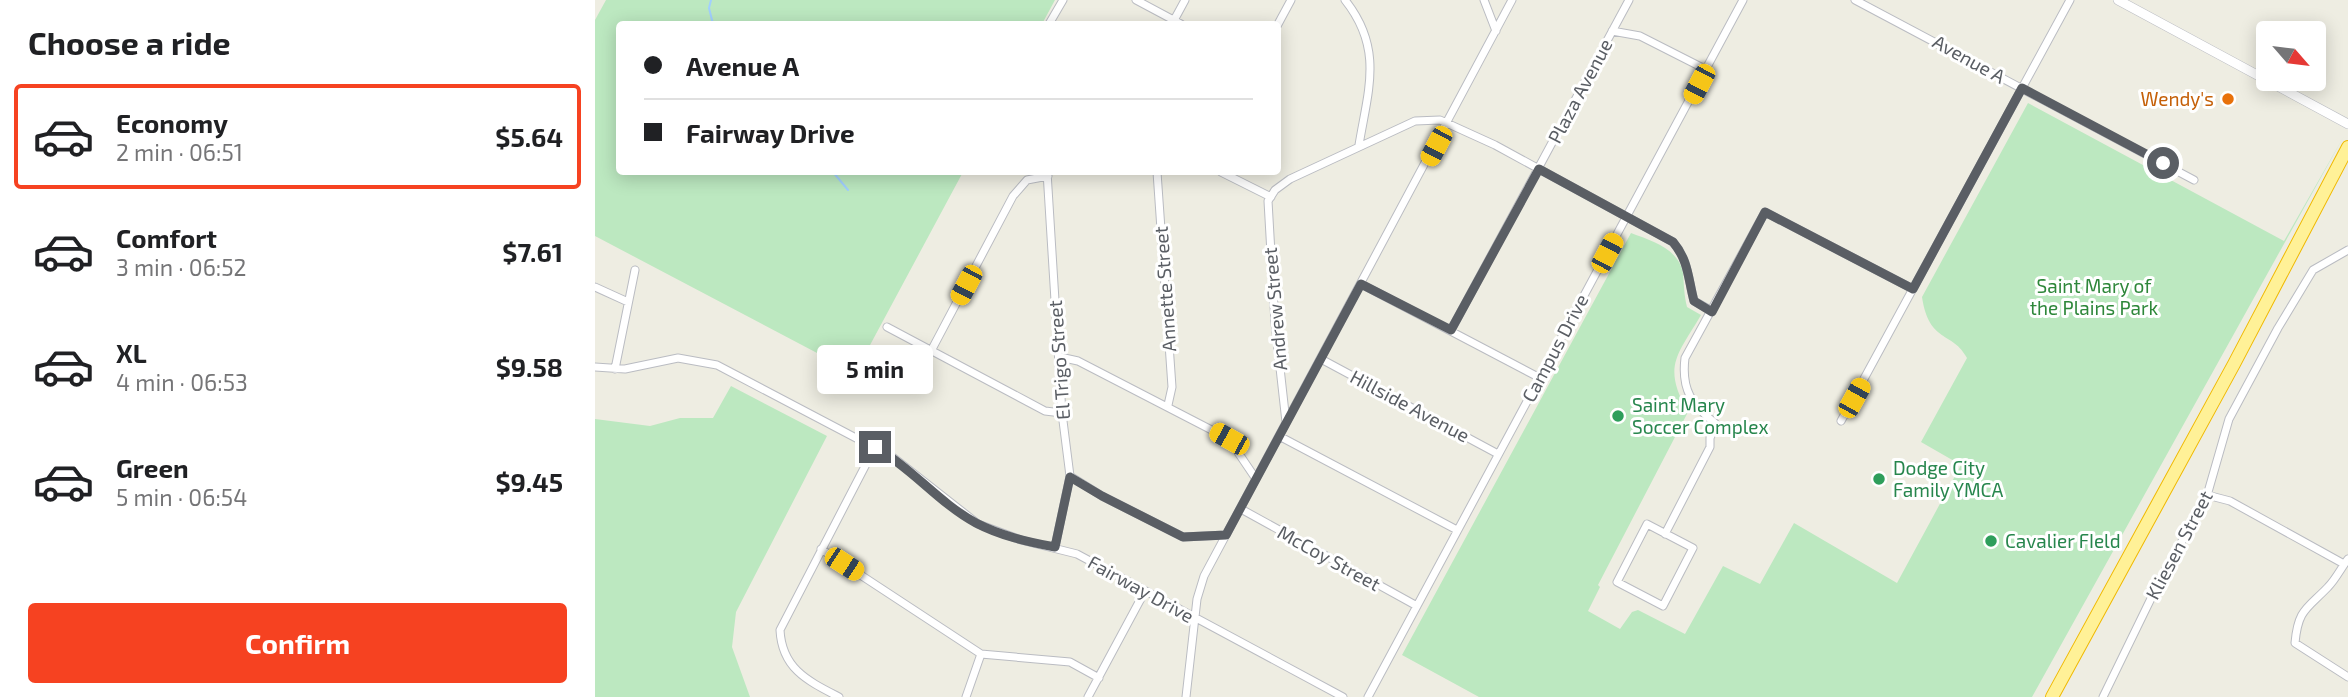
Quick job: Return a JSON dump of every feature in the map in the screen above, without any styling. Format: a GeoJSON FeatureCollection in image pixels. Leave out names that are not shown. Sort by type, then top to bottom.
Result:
{"type":"FeatureCollection","features":[{"type":"Feature","properties":{"kind":"highway"},"geometry":{"type":"LineString","coordinates":[[2052,697],[2234,364],[2348,147]]}},
{"type":"Feature","properties":{"kind":"street"},"geometry":{"type":"LineString","coordinates":[[1051,21],[1063,0]]}},
{"type":"Feature","properties":{"kind":"street"},"geometry":{"type":"LineString","coordinates":[[1136,0],[1172,21]]}},
{"type":"Feature","properties":{"kind":"street"},"geometry":{"type":"LineString","coordinates":[[1176,21],[1185,0]]}},
{"type":"Feature","properties":{"kind":"street"},"geometry":{"type":"LineString","coordinates":[[1280,21],[1291,0]]}},
{"type":"Feature","properties":{"kind":"street"},"geometry":{"type":"LineString","coordinates":[[1345,0],[1358,16],[1372,69],[1359,145]]}},
{"type":"Feature","properties":{"kind":"street"},"geometry":{"type":"LineString","coordinates":[[1484,0],[1496,31]]}},
{"type":"Feature","properties":{"kind":"street"},"geometry":{"type":"LineString","coordinates":[[1186,697],[1195,619],[1204,576],[1513,0]]}},
{"type":"Feature","properties":{"kind":"street","name":"Plaza Avenue"},"geometry":{"type":"LineString","coordinates":[[1451,330],[1629,0]]}},
{"type":"Feature","properties":{"kind":"street","name":"Campus Drive"},"geometry":{"type":"LineString","coordinates":[[1368,697],[1743,0]]}},
{"type":"Feature","properties":{"kind":"street","name":"Avenue A"},"geometry":{"type":"LineString","coordinates":[[1855,0],[2194,180]]}},
{"type":"Feature","properties":{"kind":"street"},"geometry":{"type":"LineString","coordinates":[[1841,421],[2070,0]]}},
{"type":"Feature","properties":{"kind":"street"},"geometry":{"type":"LineString","coordinates":[[2118,0],[2348,124]]}},
{"type":"Feature","properties":{"kind":"street"},"geometry":{"type":"LineString","coordinates":[[1612,31],[1651,40],[1707,70]]}},
{"type":"Feature","properties":{"kind":"street"},"geometry":{"type":"LineString","coordinates":[[1227,175],[1271,197],[1290,179],[1415,121],[1431,119],[1448,123],[1673,242],[1683,254],[1694,301],[1712,312]]}},
{"type":"Feature","properties":{"kind":"street"},"geometry":{"type":"LineString","coordinates":[[931,351],[1013,196],[1027,180],[1044,175]]}},
{"type":"Feature","properties":{"kind":"street","name":"El Trigo Street"},"geometry":{"type":"LineString","coordinates":[[1047,175],[1056,335],[1070,477],[1055,547]]}},
{"type":"Feature","properties":{"kind":"street","name":"Annette Street"},"geometry":{"type":"LineString","coordinates":[[1157,175],[1172,387],[1168,405]]}},
{"type":"Feature","properties":{"kind":"street","name":"Andrew Street"},"geometry":{"type":"LineString","coordinates":[[1271,197],[1266,209],[1286,422]]}},
{"type":"Feature","properties":{"kind":"street"},"geometry":{"type":"LineString","coordinates":[[1665,534],[1710,447],[1710,438],[1716,424],[1699,411],[1687,394],[1683,378],[1685,358],[1765,212],[1913,289]]}},
{"type":"Feature","properties":{"kind":"street","name":"Kliesen Street"},"geometry":{"type":"LineString","coordinates":[[2103,697],[2161,578],[2207,495],[2226,427],[2278,328],[2313,270],[2348,250]]}},
{"type":"Feature","properties":{"kind":"street"},"geometry":{"type":"LineString","coordinates":[[615,369],[635,270]]}},
{"type":"Feature","properties":{"kind":"street"},"geometry":{"type":"LineString","coordinates":[[1361,284],[1540,377]]}},
{"type":"Feature","properties":{"kind":"street"},"geometry":{"type":"LineString","coordinates":[[595,287],[628,302]]}},
{"type":"Feature","properties":{"kind":"street"},"geometry":{"type":"LineString","coordinates":[[887,327],[1045,411],[1062,413]]}},
{"type":"Feature","properties":{"kind":"street"},"geometry":{"type":"LineString","coordinates":[[1060,357],[1078,361],[1168,405],[1229,439],[1256,479]]}},
{"type":"Feature","properties":{"kind":"street","name":"Fairway Drive"},"geometry":{"type":"LineString","coordinates":[[595,367],[615,369],[678,358],[717,365],[894,457],[978,524],[1021,540],[1077,554],[1343,697]]}},
{"type":"Feature","properties":{"kind":"street","name":"Hillside Avenue"},"geometry":{"type":"LineString","coordinates":[[1321,359],[1498,454]]}},
{"type":"Feature","properties":{"kind":"street"},"geometry":{"type":"LineString","coordinates":[[1279,436],[1457,530]]}},
{"type":"Feature","properties":{"kind":"street"},"geometry":{"type":"LineString","coordinates":[[839,697],[797,674],[781,644],[780,630],[875,447]]}},
{"type":"Feature","properties":{"kind":"street"},"geometry":{"type":"LineString","coordinates":[[1070,477],[1183,537],[1226,535]]}},
{"type":"Feature","properties":{"kind":"street"},"geometry":{"type":"LineString","coordinates":[[2207,495],[2230,501],[2346,561],[2329,586],[2304,607],[2297,622],[2295,643],[2348,677]]}},
{"type":"Feature","properties":{"kind":"street","name":"McCoy Street"},"geometry":{"type":"LineString","coordinates":[[1241,509],[1417,606]]}},
{"type":"Feature","properties":{"kind":"street"},"geometry":{"type":"LineString","coordinates":[[1647,524],[1665,534],[1693,548],[1663,606],[1617,582],[1647,524]]}},
{"type":"Feature","properties":{"kind":"street"},"geometry":{"type":"LineString","coordinates":[[821,549],[981,654],[1070,663],[1099,678]]}},
{"type":"Feature","properties":{"kind":"street"},"geometry":{"type":"LineString","coordinates":[[1088,697],[1145,591]]}},
{"type":"Feature","properties":{"kind":"street"},"geometry":{"type":"LineString","coordinates":[[966,697],[981,654]]}},
{"type":"Feature","properties":{"kind":"green space"},"geometry":{"type":"Polygon","coordinates":[[[606,0],[1055,0],[1044,21],[616,21],[616,175],[961,175],[855,373],[595,236],[595,20],[606,0]]]}},
{"type":"Feature","properties":{"kind":"green space","name":"Saint Mary of the Plains Park"},"geometry":{"type":"Polygon","coordinates":[[[2028,103],[2284,241],[2344,136],[2032,697],[1479,697],[1402,655],[1631,233],[1663,247],[1676,257],[1683,273],[1687,307],[1701,315],[1679,352],[1674,372],[1680,396],[1688,412],[1598,585],[1600,587],[1588,611],[1620,629],[1632,612],[1638,610],[1685,634],[1723,566],[1760,584],[1794,523],[1897,583],[1961,465],[1921,442],[1967,358],[1930,323],[1922,297],[2028,103]]]}},
{"type":"Feature","properties":{"kind":"green space"},"geometry":{"type":"Polygon","coordinates":[[[731,386],[827,436],[736,612],[732,647],[750,697],[595,697],[595,419],[650,426],[680,418],[713,418],[731,386]]]}},
{"type":"Feature","properties":{"kind":"waterway"},"geometry":{"type":"LineString","coordinates":[[711,0],[709,8],[712,21]]}},
{"type":"Feature","properties":{"kind":"waterway"},"geometry":{"type":"LineString","coordinates":[[836,175],[848,190]]}},
{"type":"Feature","properties":{"kind":"place","name":"Wendy's"},"geometry":{"type":"Point","coordinates":[2228,99]}},
{"type":"Feature","properties":{"kind":"place","name":"Saint Mary Soccer Complex"},"geometry":{"type":"Point","coordinates":[1618,416]}},
{"type":"Feature","properties":{"kind":"place","name":"Dodge City Family YMCA"},"geometry":{"type":"Point","coordinates":[1879,479]}},
{"type":"Feature","properties":{"kind":"place","name":"Cavalier FIeld"},"geometry":{"type":"Point","coordinates":[1991,541]}},
{"type":"Feature","properties":{"kind":"route"},"geometry":{"type":"LineString","coordinates":[[875,447],[894,457],[937,494],[978,524],[1021,540],[1055,547],[1070,477],[1183,537],[1226,535],[1361,284],[1451,330],[1539,169],[1673,242],[1683,254],[1694,301],[1712,312],[1765,212],[1913,289],[2022,88],[2163,163]]}}]}
